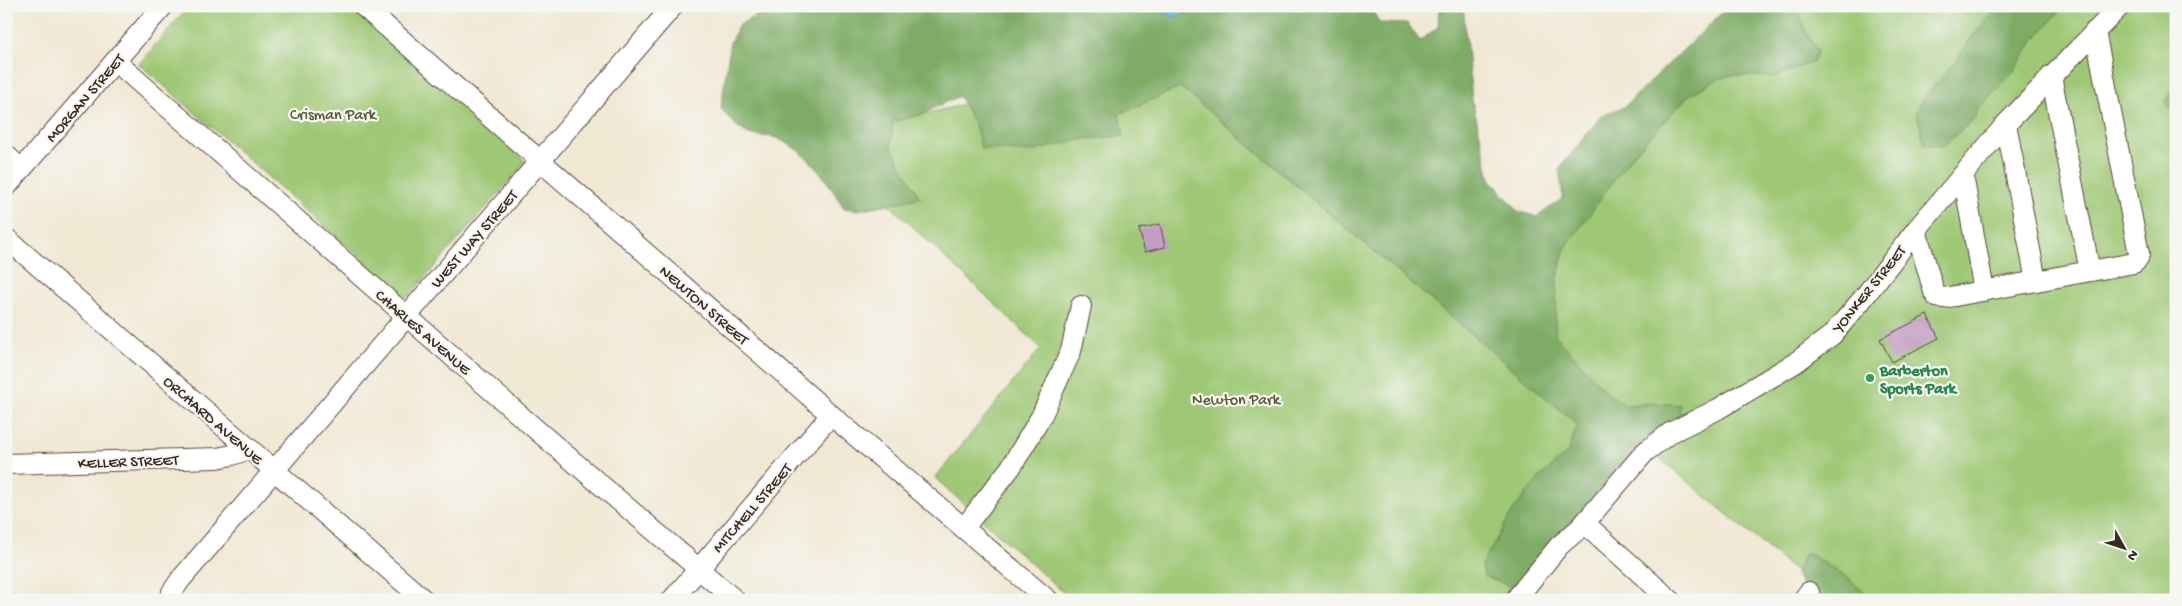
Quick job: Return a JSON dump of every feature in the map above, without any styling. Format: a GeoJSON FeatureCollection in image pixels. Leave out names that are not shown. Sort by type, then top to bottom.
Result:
{"type":"FeatureCollection","features":[{"type":"Feature","properties":{"kind":"street","name":"MORGAN STREET"},"geometry":{"type":"LineString","coordinates":[[6,187],[163,6]]}},
{"type":"Feature","properties":{"kind":"street","name":"NEWTON STREET"},"geometry":{"type":"LineString","coordinates":[[364,6],[831,415],[1048,600]]}},
{"type":"Feature","properties":{"kind":"street","name":"WEST WAY STREET"},"geometry":{"type":"LineString","coordinates":[[171,600],[172,592],[181,579],[673,6]]}},
{"type":"Feature","properties":{"kind":"street","name":"YONKER STREET"},"geometry":{"type":"LineString","coordinates":[[1515,600],[1560,546],[1581,527],[1645,452],[1670,433],[1718,409],[1795,363],[1832,334],[1862,301],[1916,230],[2006,124],[2120,6]]}},
{"type":"Feature","properties":{"kind":"street"},"geometry":{"type":"LineString","coordinates":[[1916,230],[1934,292],[1937,297],[1944,298],[2134,263],[2138,259],[2139,254],[2095,31]]}},
{"type":"Feature","properties":{"kind":"street","name":"CHARLES AVENUE"},"geometry":{"type":"LineString","coordinates":[[115,61],[735,600]]}},
{"type":"Feature","properties":{"kind":"street"},"geometry":{"type":"LineString","coordinates":[[2051,76],[2090,271]]}},
{"type":"Feature","properties":{"kind":"street"},"geometry":{"type":"LineString","coordinates":[[2006,124],[2036,281]]}},
{"type":"Feature","properties":{"kind":"street"},"geometry":{"type":"LineString","coordinates":[[6,156],[21,170]]}},
{"type":"Feature","properties":{"kind":"street"},"geometry":{"type":"LineString","coordinates":[[1963,175],[1984,291]]}},
{"type":"Feature","properties":{"kind":"street","name":"ORCHARD AVENUE"},"geometry":{"type":"LineString","coordinates":[[6,238],[424,600]]}},
{"type":"Feature","properties":{"kind":"street"},"geometry":{"type":"LineString","coordinates":[[964,528],[1012,467],[1041,418],[1071,351],[1081,306]]}},
{"type":"Feature","properties":{"kind":"street","name":"MITCHELL STREET"},"geometry":{"type":"LineString","coordinates":[[672,600],[831,415]]}},
{"type":"Feature","properties":{"kind":"street","name":"KELLER STREET"},"geometry":{"type":"LineString","coordinates":[[6,464],[217,458],[232,456],[249,449]]}},
{"type":"Feature","properties":{"kind":"street"},"geometry":{"type":"LineString","coordinates":[[1581,527],[1590,528],[1670,600]]}},
{"type":"Feature","properties":{"kind":"green space","name":"Crisman Park"},"geometry":{"type":"Polygon","coordinates":[[[189,6],[348,6],[526,162],[407,298],[139,64],[189,6]]]}},
{"type":"Feature","properties":{"kind":"green space"},"geometry":{"type":"Polygon","coordinates":[[[773,6],[1156,6],[1160,11],[1188,14],[1199,6],[1371,6],[1379,23],[1408,24],[1420,41],[1438,27],[1439,6],[1463,6],[1472,100],[1490,179],[1518,211],[1537,217],[1563,198],[1559,169],[1602,115],[1624,107],[1729,6],[1797,6],[1805,31],[1818,51],[1813,62],[1772,77],[1732,75],[1716,80],[1688,96],[1629,159],[1564,250],[1557,281],[1555,335],[1605,391],[1625,405],[1657,403],[1680,405],[1680,420],[1622,462],[1516,589],[1484,576],[1482,564],[1514,509],[1541,476],[1568,452],[1577,424],[1181,87],[1119,114],[1124,136],[1084,139],[1029,152],[981,148],[975,125],[959,96],[920,115],[893,122],[891,147],[920,198],[858,210],[844,208],[824,177],[801,153],[776,138],[748,134],[739,128],[721,108],[730,43],[739,25],[773,6]]]}},
{"type":"Feature","properties":{"kind":"green space","name":"Barberton Sports Park"},"geometry":{"type":"Polygon","coordinates":[[[1729,6],[2176,6],[2176,600],[1830,600],[1473,303],[1729,6]]]}},
{"type":"Feature","properties":{"kind":"green space"},"geometry":{"type":"Polygon","coordinates":[[[1997,6],[2064,6],[2033,41],[2013,73],[1979,108],[1974,119],[1943,146],[1925,145],[1916,111],[1924,97],[1953,65],[1997,6]]]}},
{"type":"Feature","properties":{"kind":"green space","name":"Newton Park"},"geometry":{"type":"Polygon","coordinates":[[[1148,60],[1622,462],[1507,600],[1072,600],[935,478],[1041,348],[820,139],[1148,60]]]}},
{"type":"Feature","properties":{"kind":"green space"},"geometry":{"type":"Polygon","coordinates":[[[2176,84],[2176,115],[2165,101],[2176,84]]]}},
{"type":"Feature","properties":{"kind":"green space"},"geometry":{"type":"Polygon","coordinates":[[[1806,552],[1844,575],[1874,600],[1812,600],[1795,574],[1806,552]]]}},
{"type":"Feature","properties":{"kind":"green space"},"geometry":{"type":"Polygon","coordinates":[[[6,584],[22,600],[6,600],[6,584]]]}},
{"type":"Feature","properties":{"kind":"water"},"geometry":{"type":"Polygon","coordinates":[[[1156,6],[1199,6],[1176,18],[1160,11],[1156,6]]]}},
{"type":"Feature","properties":{"kind":"building"},"geometry":{"type":"Polygon","coordinates":[[[1160,224],[1165,247],[1145,252],[1139,229],[1160,224]]]}},
{"type":"Feature","properties":{"kind":"building"},"geometry":{"type":"Polygon","coordinates":[[[1927,315],[1939,338],[1892,362],[1880,339],[1927,315]]]}},
{"type":"Feature","properties":{"kind":"place","name":"Barberton Sports Park"},"geometry":{"type":"Point","coordinates":[1870,378]}}]}
